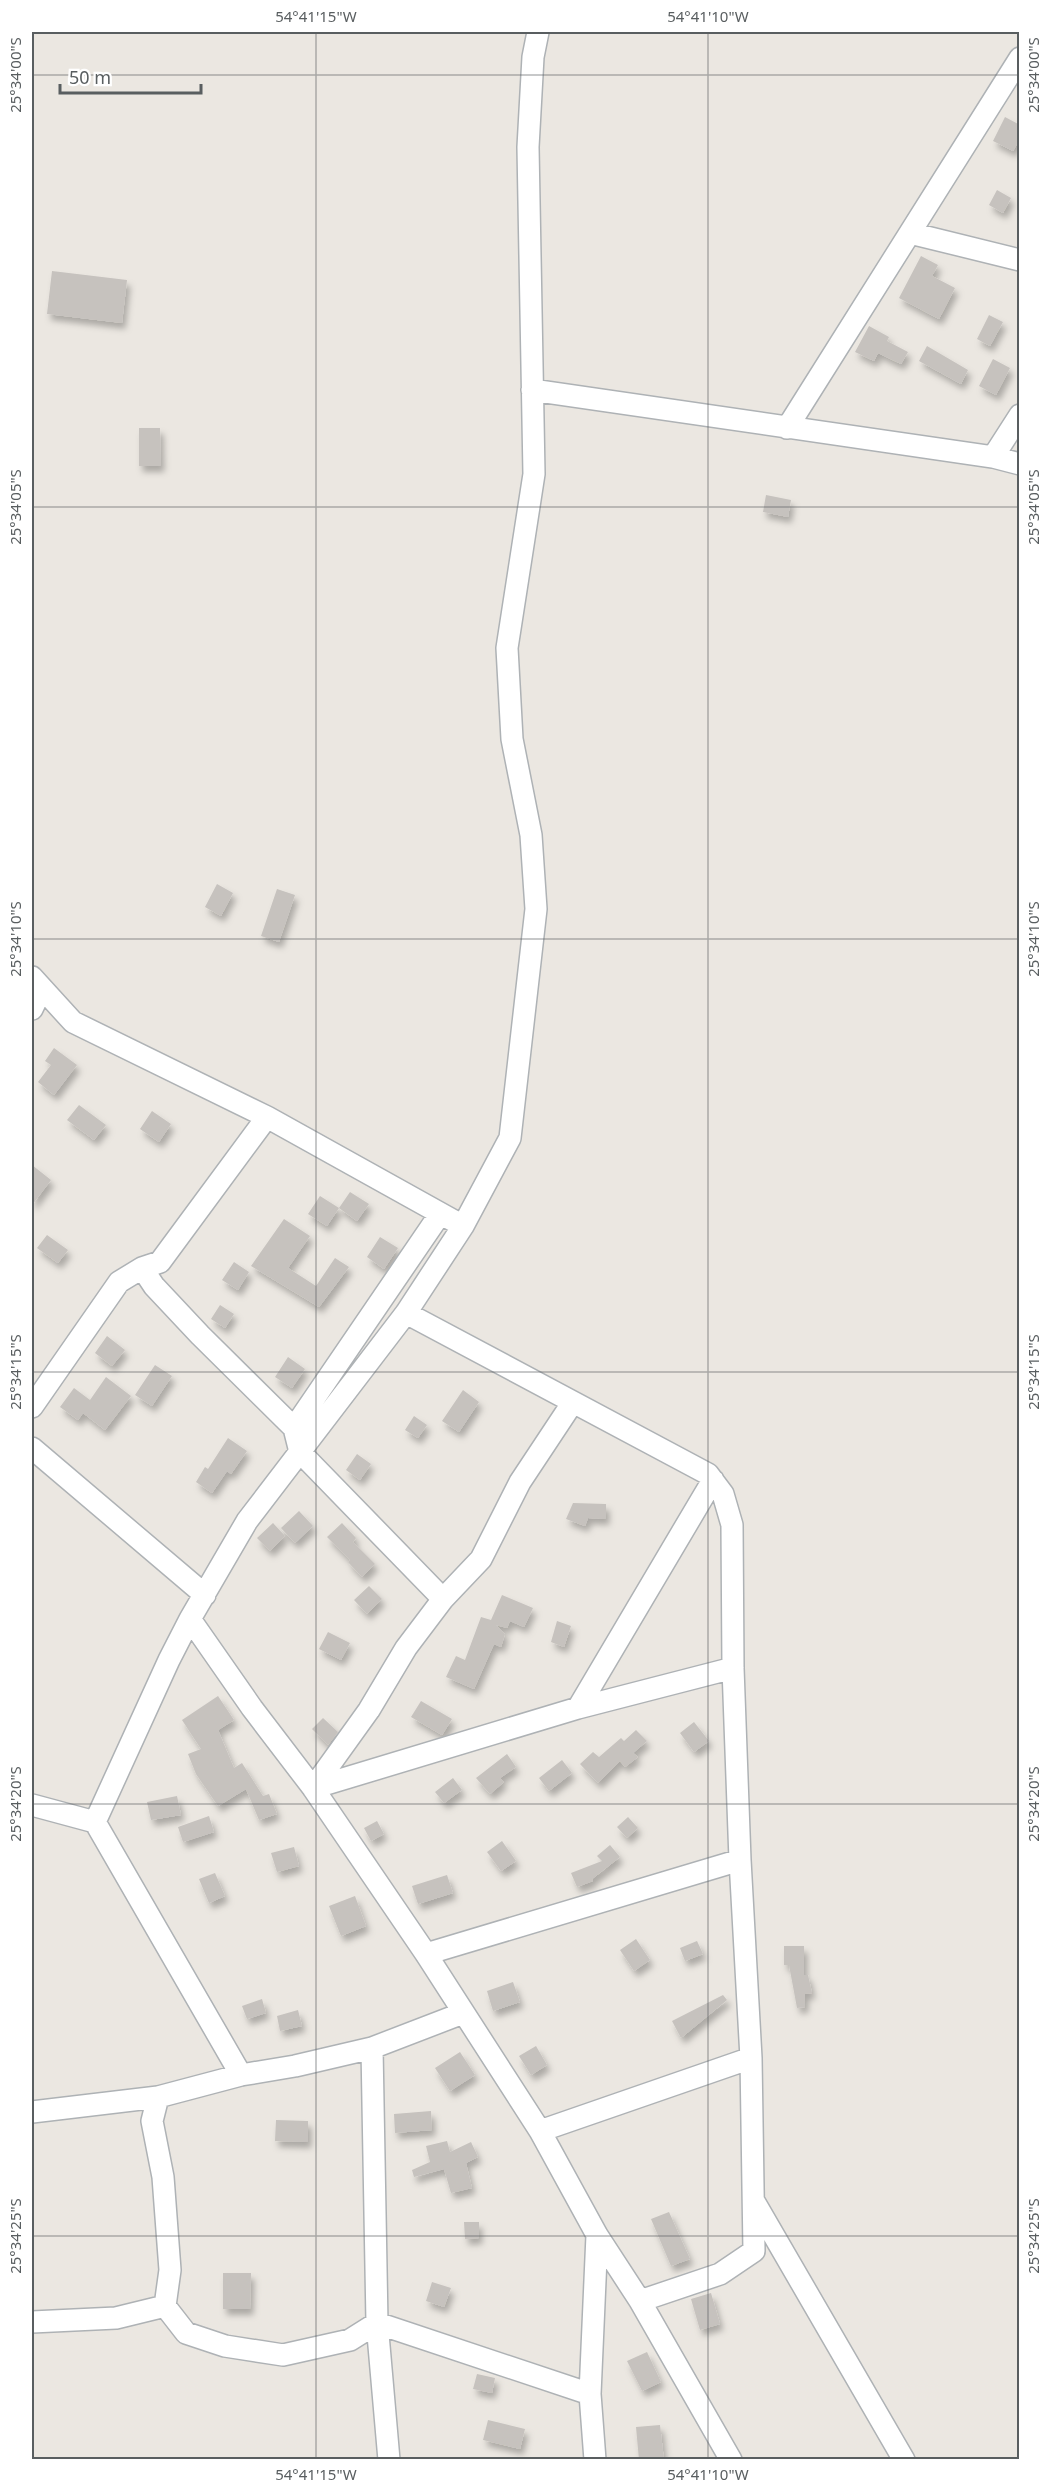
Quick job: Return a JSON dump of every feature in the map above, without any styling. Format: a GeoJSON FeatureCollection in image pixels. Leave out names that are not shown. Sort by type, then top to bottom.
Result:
{"type":"FeatureCollection","features":[{"type":"Feature","properties":{"kind":"street"},"geometry":{"type":"LineString","coordinates":[[95,1822],[169,1660],[247,1521],[406,1313],[463,1226],[510,1138],[536,909],[531,835],[512,739],[507,648],[534,474],[528,147],[533,57],[538,32]]}},
{"type":"Feature","properties":{"kind":"street"},"geometry":{"type":"LineString","coordinates":[[787,428],[1020,58]]}},
{"type":"Feature","properties":{"kind":"street"},"geometry":{"type":"LineString","coordinates":[[910,233],[1020,260]]}},
{"type":"Feature","properties":{"kind":"street"},"geometry":{"type":"LineString","coordinates":[[532,390],[993,458],[1020,464]]}},
{"type":"Feature","properties":{"kind":"street"},"geometry":{"type":"LineString","coordinates":[[993,458],[1020,415]]}},
{"type":"Feature","properties":{"kind":"street"},"geometry":{"type":"LineString","coordinates":[[37,982],[73,1022],[267,1118],[463,1226]]}},
{"type":"Feature","properties":{"kind":"street"},"geometry":{"type":"LineString","coordinates":[[32,1009],[37,982]]}},
{"type":"Feature","properties":{"kind":"street"},"geometry":{"type":"LineString","coordinates":[[32,1407],[119,1282],[142,1268],[160,1262],[267,1118]]}},
{"type":"Feature","properties":{"kind":"street"},"geometry":{"type":"LineString","coordinates":[[294,1428],[440,1214]]}},
{"type":"Feature","properties":{"kind":"street"},"geometry":{"type":"LineString","coordinates":[[142,1268],[154,1286],[200,1335],[294,1428],[300,1452],[442,1599]]}},
{"type":"Feature","properties":{"kind":"street"},"geometry":{"type":"LineString","coordinates":[[406,1313],[708,1474],[723,1494],[732,1525],[740,1860],[751,2058],[754,2251],[720,2274],[640,2301]]}},
{"type":"Feature","properties":{"kind":"street"},"geometry":{"type":"LineString","coordinates":[[313,1788],[369,1710],[406,1648],[442,1599],[482,1559],[520,1482],[573,1402]]}},
{"type":"Feature","properties":{"kind":"street"},"geometry":{"type":"LineString","coordinates":[[32,1448],[205,1594]]}},
{"type":"Feature","properties":{"kind":"street"},"geometry":{"type":"LineString","coordinates":[[578,1708],[713,1480]]}},
{"type":"Feature","properties":{"kind":"street"},"geometry":{"type":"LineString","coordinates":[[190,1619],[252,1708],[313,1788],[426,1954],[540,2131],[597,2235],[640,2301],[731,2460]]}},
{"type":"Feature","properties":{"kind":"street"},"geometry":{"type":"LineString","coordinates":[[313,1788],[578,1708],[734,1668]]}},
{"type":"Feature","properties":{"kind":"street"},"geometry":{"type":"LineString","coordinates":[[32,1805],[95,1822],[241,2075]]}},
{"type":"Feature","properties":{"kind":"street"},"geometry":{"type":"LineString","coordinates":[[426,1954],[740,1860]]}},
{"type":"Feature","properties":{"kind":"street"},"geometry":{"type":"LineString","coordinates":[[32,2112],[158,2097],[241,2075],[295,2066],[372,2048],[463,2013]]}},
{"type":"Feature","properties":{"kind":"street"},"geometry":{"type":"LineString","coordinates":[[372,2048],[377,2323],[389,2460]]}},
{"type":"Feature","properties":{"kind":"street"},"geometry":{"type":"LineString","coordinates":[[540,2131],[751,2058]]}},
{"type":"Feature","properties":{"kind":"street"},"geometry":{"type":"LineString","coordinates":[[158,2097],[152,2121],[163,2177],[170,2270],[165,2306],[186,2333],[225,2346],[283,2355],[350,2340],[377,2323]]}},
{"type":"Feature","properties":{"kind":"street"},"geometry":{"type":"LineString","coordinates":[[753,2200],[904,2460]]}},
{"type":"Feature","properties":{"kind":"street"},"geometry":{"type":"LineString","coordinates":[[595,2460],[590,2394],[597,2235]]}},
{"type":"Feature","properties":{"kind":"street"},"geometry":{"type":"LineString","coordinates":[[32,2322],[116,2318],[165,2306]]}},
{"type":"Feature","properties":{"kind":"street"},"geometry":{"type":"LineString","coordinates":[[377,2323],[590,2394]]}},
{"type":"Feature","properties":{"kind":"building"},"geometry":{"type":"Polygon","coordinates":[[[1005,117],[1020,125],[1020,139],[1013,151],[993,141],[1005,117]]]}},
{"type":"Feature","properties":{"kind":"building"},"geometry":{"type":"Polygon","coordinates":[[[997,190],[1011,198],[1003,213],[989,205],[997,190]]]}},
{"type":"Feature","properties":{"kind":"building"},"geometry":{"type":"Polygon","coordinates":[[[921,256],[938,265],[932,276],[955,288],[939,319],[899,298],[921,256]]]}},
{"type":"Feature","properties":{"kind":"building"},"geometry":{"type":"Polygon","coordinates":[[[52,271],[127,280],[122,323],[47,314],[52,271]]]}},
{"type":"Feature","properties":{"kind":"building"},"geometry":{"type":"Polygon","coordinates":[[[989,315],[1003,322],[990,346],[977,339],[989,315]]]}},
{"type":"Feature","properties":{"kind":"building"},"geometry":{"type":"Polygon","coordinates":[[[869,326],[889,337],[887,341],[908,352],[901,364],[878,353],[874,361],[855,352],[869,326]]]}},
{"type":"Feature","properties":{"kind":"building"},"geometry":{"type":"Polygon","coordinates":[[[927,346],[968,370],[961,384],[919,361],[927,346]]]}},
{"type":"Feature","properties":{"kind":"building"},"geometry":{"type":"Polygon","coordinates":[[[993,359],[1010,368],[996,395],[979,386],[993,359]]]}},
{"type":"Feature","properties":{"kind":"building"},"geometry":{"type":"Polygon","coordinates":[[[139,428],[160,428],[161,466],[139,466],[139,428]]]}},
{"type":"Feature","properties":{"kind":"building"},"geometry":{"type":"Polygon","coordinates":[[[766,495],[791,500],[788,517],[763,512],[766,495]]]}},
{"type":"Feature","properties":{"kind":"building"},"geometry":{"type":"Polygon","coordinates":[[[217,884],[233,893],[221,916],[205,907],[217,884]]]}},
{"type":"Feature","properties":{"kind":"building"},"geometry":{"type":"Polygon","coordinates":[[[277,889],[295,895],[279,942],[261,936],[277,889]]]}},
{"type":"Feature","properties":{"kind":"building"},"geometry":{"type":"Polygon","coordinates":[[[54,1048],[77,1065],[54,1095],[38,1082],[51,1065],[45,1061],[54,1048]]]}},
{"type":"Feature","properties":{"kind":"building"},"geometry":{"type":"Polygon","coordinates":[[[79,1105],[106,1125],[94,1140],[67,1120],[79,1105]]]}},
{"type":"Feature","properties":{"kind":"building"},"geometry":{"type":"Polygon","coordinates":[[[152,1111],[171,1124],[159,1142],[140,1129],[152,1111]]]}},
{"type":"Feature","properties":{"kind":"building"},"geometry":{"type":"Polygon","coordinates":[[[32,1165],[51,1180],[32,1205],[32,1165]]]}},
{"type":"Feature","properties":{"kind":"building"},"geometry":{"type":"Polygon","coordinates":[[[350,1192],[369,1204],[357,1221],[339,1208],[350,1192]]]}},
{"type":"Feature","properties":{"kind":"building"},"geometry":{"type":"Polygon","coordinates":[[[320,1196],[339,1208],[327,1226],[308,1214],[320,1196]]]}},
{"type":"Feature","properties":{"kind":"building"},"geometry":{"type":"Polygon","coordinates":[[[284,1219],[310,1236],[288,1268],[316,1286],[335,1258],[349,1267],[319,1307],[251,1266],[284,1219]]]}},
{"type":"Feature","properties":{"kind":"building"},"geometry":{"type":"Polygon","coordinates":[[[47,1235],[68,1250],[58,1263],[37,1248],[47,1235]]]}},
{"type":"Feature","properties":{"kind":"building"},"geometry":{"type":"Polygon","coordinates":[[[380,1237],[398,1248],[384,1269],[367,1257],[380,1237]]]}},
{"type":"Feature","properties":{"kind":"building"},"geometry":{"type":"Polygon","coordinates":[[[234,1262],[249,1272],[238,1290],[222,1280],[234,1262]]]}},
{"type":"Feature","properties":{"kind":"building"},"geometry":{"type":"Polygon","coordinates":[[[220,1305],[234,1314],[225,1328],[211,1319],[220,1305]]]}},
{"type":"Feature","properties":{"kind":"building"},"geometry":{"type":"Polygon","coordinates":[[[107,1336],[125,1350],[112,1366],[95,1353],[107,1336]]]}},
{"type":"Feature","properties":{"kind":"building"},"geometry":{"type":"Polygon","coordinates":[[[288,1357],[305,1369],[292,1388],[275,1377],[288,1357]]]}},
{"type":"Feature","properties":{"kind":"building"},"geometry":{"type":"Polygon","coordinates":[[[155,1365],[172,1376],[152,1406],[135,1395],[155,1365]]]}},
{"type":"Feature","properties":{"kind":"building"},"geometry":{"type":"Polygon","coordinates":[[[106,1377],[131,1396],[105,1430],[83,1413],[78,1420],[60,1407],[74,1388],[90,1400],[106,1377]]]}},
{"type":"Feature","properties":{"kind":"building"},"geometry":{"type":"Polygon","coordinates":[[[463,1390],[479,1402],[459,1432],[442,1421],[463,1390]]]}},
{"type":"Feature","properties":{"kind":"building"},"geometry":{"type":"Polygon","coordinates":[[[414,1416],[427,1425],[418,1438],[405,1430],[414,1416]]]}},
{"type":"Feature","properties":{"kind":"building"},"geometry":{"type":"Polygon","coordinates":[[[228,1438],[247,1451],[231,1474],[227,1471],[212,1493],[196,1482],[205,1467],[208,1469],[228,1438]]]}},
{"type":"Feature","properties":{"kind":"building"},"geometry":{"type":"Polygon","coordinates":[[[357,1454],[371,1464],[360,1480],[346,1470],[357,1454]]]}},
{"type":"Feature","properties":{"kind":"building"},"geometry":{"type":"Polygon","coordinates":[[[573,1503],[606,1504],[606,1519],[588,1518],[585,1526],[566,1519],[573,1503]]]}},
{"type":"Feature","properties":{"kind":"building"},"geometry":{"type":"Polygon","coordinates":[[[299,1511],[313,1526],[295,1543],[281,1528],[299,1511]]]}},
{"type":"Feature","properties":{"kind":"building"},"geometry":{"type":"Polygon","coordinates":[[[273,1523],[285,1536],[270,1551],[257,1538],[273,1523]]]}},
{"type":"Feature","properties":{"kind":"building"},"geometry":{"type":"Polygon","coordinates":[[[342,1523],[356,1538],[353,1542],[375,1564],[362,1577],[348,1562],[350,1560],[327,1537],[342,1523]]]}},
{"type":"Feature","properties":{"kind":"building"},"geometry":{"type":"Polygon","coordinates":[[[369,1586],[382,1599],[367,1614],[354,1600],[369,1586]]]}},
{"type":"Feature","properties":{"kind":"building"},"geometry":{"type":"Polygon","coordinates":[[[502,1595],[533,1608],[524,1627],[510,1621],[507,1628],[496,1625],[505,1634],[501,1647],[494,1644],[474,1689],[446,1677],[456,1656],[465,1660],[481,1617],[491,1620],[502,1595]]]}},
{"type":"Feature","properties":{"kind":"building"},"geometry":{"type":"Polygon","coordinates":[[[557,1621],[571,1626],[564,1647],[551,1642],[557,1621]]]}},
{"type":"Feature","properties":{"kind":"building"},"geometry":{"type":"Polygon","coordinates":[[[328,1632],[350,1643],[341,1660],[319,1649],[328,1632]]]}},
{"type":"Feature","properties":{"kind":"building"},"geometry":{"type":"Polygon","coordinates":[[[218,1696],[234,1720],[218,1730],[234,1768],[242,1763],[263,1796],[269,1794],[277,1814],[259,1820],[246,1789],[218,1806],[196,1774],[188,1754],[201,1749],[182,1720],[218,1696]]]}},
{"type":"Feature","properties":{"kind":"building"},"geometry":{"type":"Polygon","coordinates":[[[421,1701],[452,1719],[442,1735],[411,1717],[421,1701]]]}},
{"type":"Feature","properties":{"kind":"building"},"geometry":{"type":"Polygon","coordinates":[[[323,1718],[338,1732],[328,1745],[312,1729],[323,1718]]]}},
{"type":"Feature","properties":{"kind":"building"},"geometry":{"type":"Polygon","coordinates":[[[694,1722],[709,1741],[694,1752],[680,1733],[694,1722]]]}},
{"type":"Feature","properties":{"kind":"building"},"geometry":{"type":"Polygon","coordinates":[[[636,1730],[647,1741],[633,1753],[638,1757],[625,1767],[620,1761],[598,1783],[580,1764],[593,1752],[599,1757],[621,1738],[624,1741],[636,1730]]]}},
{"type":"Feature","properties":{"kind":"building"},"geometry":{"type":"Polygon","coordinates":[[[507,1754],[516,1767],[500,1778],[504,1782],[490,1794],[476,1778],[507,1754]]]}},
{"type":"Feature","properties":{"kind":"building"},"geometry":{"type":"Polygon","coordinates":[[[562,1760],[572,1773],[549,1791],[539,1778],[562,1760]]]}},
{"type":"Feature","properties":{"kind":"building"},"geometry":{"type":"Polygon","coordinates":[[[453,1778],[462,1790],[444,1803],[435,1792],[453,1778]]]}},
{"type":"Feature","properties":{"kind":"building"},"geometry":{"type":"Polygon","coordinates":[[[177,1796],[181,1815],[151,1820],[147,1802],[177,1796]]]}},
{"type":"Feature","properties":{"kind":"building"},"geometry":{"type":"Polygon","coordinates":[[[209,1816],[214,1832],[183,1842],[178,1827],[209,1816]]]}},
{"type":"Feature","properties":{"kind":"building"},"geometry":{"type":"Polygon","coordinates":[[[628,1817],[638,1828],[627,1838],[617,1827],[628,1817]]]}},
{"type":"Feature","properties":{"kind":"building"},"geometry":{"type":"Polygon","coordinates":[[[377,1821],[384,1834],[371,1841],[364,1828],[377,1821]]]}},
{"type":"Feature","properties":{"kind":"building"},"geometry":{"type":"Polygon","coordinates":[[[502,1841],[516,1861],[501,1871],[487,1852],[502,1841]]]}},
{"type":"Feature","properties":{"kind":"building"},"geometry":{"type":"Polygon","coordinates":[[[610,1845],[620,1857],[592,1879],[593,1881],[577,1887],[571,1873],[602,1861],[597,1856],[610,1845]]]}},
{"type":"Feature","properties":{"kind":"building"},"geometry":{"type":"Polygon","coordinates":[[[294,1847],[299,1866],[277,1872],[271,1853],[294,1847]]]}},
{"type":"Feature","properties":{"kind":"building"},"geometry":{"type":"Polygon","coordinates":[[[215,1873],[225,1896],[209,1903],[199,1879],[215,1873]]]}},
{"type":"Feature","properties":{"kind":"building"},"geometry":{"type":"Polygon","coordinates":[[[447,1875],[453,1893],[418,1904],[412,1886],[447,1875]]]}},
{"type":"Feature","properties":{"kind":"building"},"geometry":{"type":"Polygon","coordinates":[[[355,1896],[366,1926],[341,1936],[329,1906],[355,1896]]]}},
{"type":"Feature","properties":{"kind":"building"},"geometry":{"type":"Polygon","coordinates":[[[636,1939],[650,1960],[634,1971],[620,1950],[636,1939]]]}},
{"type":"Feature","properties":{"kind":"building"},"geometry":{"type":"Polygon","coordinates":[[[697,1941],[703,1954],[685,1961],[680,1948],[697,1941]]]}},
{"type":"Feature","properties":{"kind":"building"},"geometry":{"type":"Polygon","coordinates":[[[784,1946],[804,1946],[804,1975],[808,1975],[812,1993],[805,1994],[805,2007],[797,2008],[789,1965],[784,1965],[784,1946]]]}},
{"type":"Feature","properties":{"kind":"building"},"geometry":{"type":"Polygon","coordinates":[[[513,1982],[520,2002],[493,2011],[487,1991],[513,1982]]]}},
{"type":"Feature","properties":{"kind":"building"},"geometry":{"type":"Polygon","coordinates":[[[723,1995],[727,2000],[681,2038],[672,2021],[723,1995]]]}},
{"type":"Feature","properties":{"kind":"building"},"geometry":{"type":"Polygon","coordinates":[[[262,1999],[266,2013],[247,2019],[242,2006],[262,1999]]]}},
{"type":"Feature","properties":{"kind":"building"},"geometry":{"type":"Polygon","coordinates":[[[298,2010],[302,2026],[280,2031],[277,2016],[298,2010]]]}},
{"type":"Feature","properties":{"kind":"building"},"geometry":{"type":"Polygon","coordinates":[[[536,2046],[547,2065],[531,2075],[519,2056],[536,2046]]]}},
{"type":"Feature","properties":{"kind":"building"},"geometry":{"type":"Polygon","coordinates":[[[460,2052],[475,2075],[450,2091],[435,2068],[460,2052]]]}},
{"type":"Feature","properties":{"kind":"building"},"geometry":{"type":"Polygon","coordinates":[[[431,2111],[432,2130],[395,2133],[394,2114],[431,2111]]]}},
{"type":"Feature","properties":{"kind":"building"},"geometry":{"type":"Polygon","coordinates":[[[276,2120],[308,2121],[308,2142],[275,2141],[276,2120]]]}},
{"type":"Feature","properties":{"kind":"building"},"geometry":{"type":"Polygon","coordinates":[[[447,2141],[450,2152],[471,2142],[478,2157],[466,2163],[472,2188],[451,2193],[444,2169],[414,2177],[412,2170],[430,2162],[426,2146],[447,2141]]]}},
{"type":"Feature","properties":{"kind":"building"},"geometry":{"type":"Polygon","coordinates":[[[669,2212],[690,2259],[671,2266],[651,2219],[669,2212]]]}},
{"type":"Feature","properties":{"kind":"building"},"geometry":{"type":"Polygon","coordinates":[[[464,2222],[479,2222],[479,2238],[465,2239],[464,2222]]]}},
{"type":"Feature","properties":{"kind":"building"},"geometry":{"type":"Polygon","coordinates":[[[223,2273],[251,2273],[250,2309],[223,2309],[223,2273]]]}},
{"type":"Feature","properties":{"kind":"building"},"geometry":{"type":"Polygon","coordinates":[[[432,2282],[451,2288],[444,2307],[426,2301],[432,2282]]]}},
{"type":"Feature","properties":{"kind":"building"},"geometry":{"type":"Polygon","coordinates":[[[711,2293],[720,2324],[700,2330],[691,2299],[711,2293]]]}},
{"type":"Feature","properties":{"kind":"building"},"geometry":{"type":"Polygon","coordinates":[[[647,2352],[661,2382],[642,2391],[627,2361],[647,2352]]]}},
{"type":"Feature","properties":{"kind":"building"},"geometry":{"type":"Polygon","coordinates":[[[477,2374],[495,2378],[492,2393],[473,2389],[477,2374]]]}},
{"type":"Feature","properties":{"kind":"building"},"geometry":{"type":"Polygon","coordinates":[[[488,2420],[525,2429],[520,2449],[483,2440],[488,2420]]]}},
{"type":"Feature","properties":{"kind":"building"},"geometry":{"type":"Polygon","coordinates":[[[660,2425],[664,2460],[639,2460],[636,2427],[660,2425]]]}}]}
